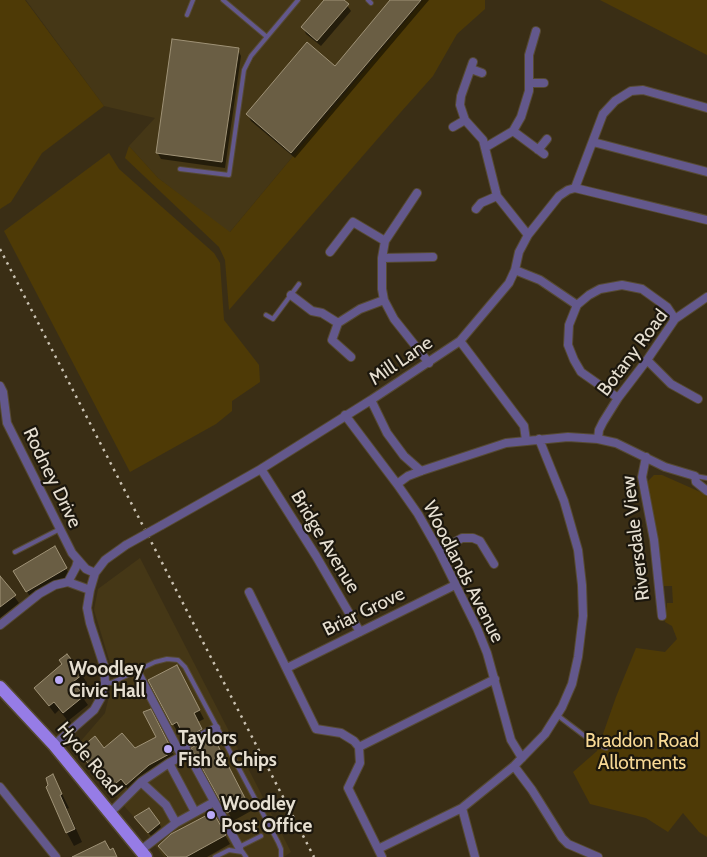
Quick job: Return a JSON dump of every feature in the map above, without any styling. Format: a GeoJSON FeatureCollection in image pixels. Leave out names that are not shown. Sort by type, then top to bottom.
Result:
{"type":"FeatureCollection","features":[{"type":"Feature","properties":{"kind":"main road","name":"Hyde Road"},"geometry":{"type":"LineString","coordinates":[[0,687],[54,745],[144,854]]}},
{"type":"Feature","properties":{"kind":"street"},"geometry":{"type":"LineString","coordinates":[[486,147],[513,131],[526,104],[529,84],[529,54],[536,31]]}},
{"type":"Feature","properties":{"kind":"street"},"geometry":{"type":"LineString","coordinates":[[482,73],[472,66],[461,96],[460,105],[465,120],[475,130],[486,147],[488,166],[497,196],[528,235]]}},
{"type":"Feature","properties":{"kind":"street"},"geometry":{"type":"LineString","coordinates":[[529,84],[544,83]]}},
{"type":"Feature","properties":{"kind":"street"},"geometry":{"type":"LineString","coordinates":[[707,108],[643,90],[631,91],[615,101],[603,114],[575,188],[707,220]]}},
{"type":"Feature","properties":{"kind":"street"},"geometry":{"type":"LineString","coordinates":[[453,127],[465,120]]}},
{"type":"Feature","properties":{"kind":"street"},"geometry":{"type":"LineString","coordinates":[[513,131],[541,152],[547,139]]}},
{"type":"Feature","properties":{"kind":"street"},"geometry":{"type":"LineString","coordinates":[[593,142],[707,172]]}},
{"type":"Feature","properties":{"kind":"street","name":"Mill Lane"},"geometry":{"type":"LineString","coordinates":[[54,745],[94,710],[102,696],[105,682],[104,666],[87,608],[95,574],[105,560],[126,545],[261,469],[429,363],[460,341],[509,283],[515,270],[519,252],[528,235],[560,196],[568,190],[575,188]]}},
{"type":"Feature","properties":{"kind":"street"},"geometry":{"type":"LineString","coordinates":[[417,193],[384,241],[381,278],[384,300],[394,319],[429,363]]}},
{"type":"Feature","properties":{"kind":"street"},"geometry":{"type":"LineString","coordinates":[[476,209],[481,203],[497,196]]}},
{"type":"Feature","properties":{"kind":"street"},"geometry":{"type":"LineString","coordinates":[[330,252],[353,222],[384,241]]}},
{"type":"Feature","properties":{"kind":"street"},"geometry":{"type":"LineString","coordinates":[[382,258],[433,258]]}},
{"type":"Feature","properties":{"kind":"street"},"geometry":{"type":"LineString","coordinates":[[515,270],[540,280],[577,305]]}},
{"type":"Feature","properties":{"kind":"street"},"geometry":{"type":"LineString","coordinates":[[618,398],[581,372],[574,360],[568,345],[569,325],[577,305],[588,295],[600,289],[622,285],[642,289],[667,307],[675,319]]}},
{"type":"Feature","properties":{"kind":"street"},"geometry":{"type":"LineString","coordinates":[[292,295],[312,311],[322,313],[338,323]]}},
{"type":"Feature","properties":{"kind":"street","name":"Botany Road"},"geometry":{"type":"LineString","coordinates":[[598,439],[599,430],[618,398],[675,319],[707,297]]}},
{"type":"Feature","properties":{"kind":"street"},"geometry":{"type":"LineString","coordinates":[[351,357],[332,340],[338,323],[360,310],[384,300]]}},
{"type":"Feature","properties":{"kind":"street"},"geometry":{"type":"LineString","coordinates":[[460,341],[524,426],[526,440]]}},
{"type":"Feature","properties":{"kind":"street"},"geometry":{"type":"LineString","coordinates":[[647,360],[671,384],[698,399]]}},
{"type":"Feature","properties":{"kind":"street","name":"Rodney Drive"},"geometry":{"type":"LineString","coordinates":[[0,386],[3,392],[7,423],[60,530],[72,553],[86,569],[95,574]]}},
{"type":"Feature","properties":{"kind":"street"},"geometry":{"type":"LineString","coordinates":[[371,400],[387,433],[404,456],[421,471]]}},
{"type":"Feature","properties":{"kind":"street","name":"Woodlands Avenue"},"geometry":{"type":"LineString","coordinates":[[345,415],[398,484],[439,551],[477,628],[495,679],[511,740],[522,758]]}},
{"type":"Feature","properties":{"kind":"street"},"geometry":{"type":"LineString","coordinates":[[398,484],[408,476],[421,471],[506,443],[568,437],[598,439],[616,443],[665,467],[695,476],[696,482],[707,490]]}},
{"type":"Feature","properties":{"kind":"street"},"geometry":{"type":"LineString","coordinates":[[378,849],[462,808],[514,766],[544,734],[562,707],[572,684],[578,657],[583,616],[578,550],[564,501],[539,439]]}},
{"type":"Feature","properties":{"kind":"street","name":"Riversdale View"},"geometry":{"type":"LineString","coordinates":[[646,457],[642,477],[654,540],[662,616]]}},
{"type":"Feature","properties":{"kind":"street","name":"Bridge Avenue"},"geometry":{"type":"LineString","coordinates":[[261,469],[316,556],[360,632]]}},
{"type":"Feature","properties":{"kind":"street"},"geometry":{"type":"LineString","coordinates":[[439,551],[462,538],[473,538],[480,541],[494,564]]}},
{"type":"Feature","properties":{"kind":"street"},"geometry":{"type":"LineString","coordinates":[[68,582],[78,560]]}},
{"type":"Feature","properties":{"kind":"street"},"geometry":{"type":"LineString","coordinates":[[0,625],[39,594],[55,585],[68,582],[90,590]]}},
{"type":"Feature","properties":{"kind":"street","name":"Briar Grove"},"geometry":{"type":"LineString","coordinates":[[287,668],[455,585]]}},
{"type":"Feature","properties":{"kind":"street"},"geometry":{"type":"LineString","coordinates":[[249,592],[316,729],[341,733],[354,741],[359,747],[360,763],[348,788],[382,857]]}},
{"type":"Feature","properties":{"kind":"street"},"geometry":{"type":"LineString","coordinates":[[137,671],[241,850]]}},
{"type":"Feature","properties":{"kind":"street"},"geometry":{"type":"LineString","coordinates":[[359,747],[495,679]]}},
{"type":"Feature","properties":{"kind":"street"},"geometry":{"type":"LineString","coordinates":[[181,748],[216,728]]}},
{"type":"Feature","properties":{"kind":"street"},"geometry":{"type":"LineString","coordinates":[[110,812],[141,782],[182,756],[181,748]]}},
{"type":"Feature","properties":{"kind":"street"},"geometry":{"type":"LineString","coordinates":[[169,763],[195,812]]}},
{"type":"Feature","properties":{"kind":"street"},"geometry":{"type":"LineString","coordinates":[[514,766],[532,790],[562,838],[568,844],[598,857]]}},
{"type":"Feature","properties":{"kind":"street"},"geometry":{"type":"LineString","coordinates":[[141,782],[166,805],[176,824]]}},
{"type":"Feature","properties":{"kind":"street"},"geometry":{"type":"LineString","coordinates":[[0,787],[56,857]]}},
{"type":"Feature","properties":{"kind":"street"},"geometry":{"type":"LineString","coordinates":[[144,854],[176,824],[214,802]]}},
{"type":"Feature","properties":{"kind":"street"},"geometry":{"type":"LineString","coordinates":[[462,808],[475,857]]}},
{"type":"Feature","properties":{"kind":"lane"},"geometry":{"type":"LineString","coordinates":[[187,14],[193,0]]}},
{"type":"Feature","properties":{"kind":"lane"},"geometry":{"type":"LineString","coordinates":[[223,0],[267,37]]}},
{"type":"Feature","properties":{"kind":"lane"},"geometry":{"type":"LineString","coordinates":[[180,169],[229,175],[244,70],[251,56],[298,0]]}},
{"type":"Feature","properties":{"kind":"lane"},"geometry":{"type":"LineString","coordinates":[[266,315],[273,319],[299,284]]}},
{"type":"Feature","properties":{"kind":"lane"},"geometry":{"type":"LineString","coordinates":[[695,476],[707,478]]}},
{"type":"Feature","properties":{"kind":"lane"},"geometry":{"type":"LineString","coordinates":[[15,552],[60,530]]}},
{"type":"Feature","properties":{"kind":"lane"},"geometry":{"type":"LineString","coordinates":[[105,682],[111,683],[155,662],[178,660],[185,667],[278,842],[281,849],[280,857]]}},
{"type":"Feature","properties":{"kind":"lane"},"geometry":{"type":"LineString","coordinates":[[557,715],[594,743],[606,748]]}},
{"type":"Feature","properties":{"kind":"lane"},"geometry":{"type":"LineString","coordinates":[[215,857],[229,850],[241,850],[261,836]]}},
{"type":"Feature","properties":{"kind":"lane"},"geometry":{"type":"LineString","coordinates":[[241,850],[246,857]]}},
{"type":"Feature","properties":{"kind":"shaded area"},"geometry":{"type":"Polygon","coordinates":[[[26,0],[423,0],[229,233],[158,178],[129,146],[155,118],[104,106],[26,0]]]}},
{"type":"Feature","properties":{"kind":"shaded area"},"geometry":{"type":"Polygon","coordinates":[[[140,558],[291,852],[284,857],[164,857],[133,816],[74,749],[105,713],[114,676],[94,610],[98,589],[140,558]]]}},
{"type":"Feature","properties":{"kind":"green space"},"geometry":{"type":"Polygon","coordinates":[[[0,0],[25,0],[104,106],[42,153],[11,202],[0,209],[0,0]]]}},
{"type":"Feature","properties":{"kind":"green space"},"geometry":{"type":"Polygon","coordinates":[[[423,0],[485,0],[485,9],[457,34],[433,76],[229,310],[225,260],[219,247],[125,158],[129,146],[158,178],[230,232],[423,0]]]}},
{"type":"Feature","properties":{"kind":"green space"},"geometry":{"type":"Polygon","coordinates":[[[600,0],[707,0],[707,55],[600,0]]]}},
{"type":"Feature","properties":{"kind":"green space"},"geometry":{"type":"Polygon","coordinates":[[[109,153],[119,169],[214,253],[220,263],[224,320],[259,365],[260,382],[232,401],[232,411],[216,424],[130,472],[4,231],[109,153]]]}},
{"type":"Feature","properties":{"kind":"green space","name":"Braddon Road Allotments"},"geometry":{"type":"Polygon","coordinates":[[[654,475],[662,475],[707,495],[707,837],[699,832],[683,813],[668,832],[646,818],[590,804],[573,772],[597,751],[636,648],[665,652],[677,639],[672,626],[665,622],[667,603],[673,603],[672,586],[664,586],[648,485],[648,481],[654,475]]]}},
{"type":"Feature","properties":{"kind":"building"},"geometry":{"type":"Polygon","coordinates":[[[324,0],[344,0],[349,4],[317,41],[301,27],[324,0]]]}},
{"type":"Feature","properties":{"kind":"building"},"geometry":{"type":"Polygon","coordinates":[[[390,0],[421,0],[291,153],[246,114],[307,42],[335,66],[390,0]]]}},
{"type":"Feature","properties":{"kind":"building"},"geometry":{"type":"Polygon","coordinates":[[[172,39],[239,48],[222,162],[156,153],[172,39]]]}},
{"type":"Feature","properties":{"kind":"building"},"geometry":{"type":"Polygon","coordinates":[[[55,546],[67,568],[26,592],[13,571],[55,546]]]}},
{"type":"Feature","properties":{"kind":"building"},"geometry":{"type":"Polygon","coordinates":[[[0,576],[16,595],[0,607],[0,576]]]}},
{"type":"Feature","properties":{"kind":"building","name":"Woodley Civic Hall"},"geometry":{"type":"Polygon","coordinates":[[[67,654],[83,674],[73,682],[84,696],[63,713],[54,702],[49,706],[34,688],[62,664],[59,660],[67,654]]]}},
{"type":"Feature","properties":{"kind":"building"},"geometry":{"type":"Polygon","coordinates":[[[177,665],[200,710],[194,713],[202,729],[185,739],[177,722],[172,725],[148,680],[177,665]]]}},
{"type":"Feature","properties":{"kind":"building"},"geometry":{"type":"Polygon","coordinates":[[[151,709],[173,752],[149,765],[126,785],[121,779],[110,788],[77,751],[95,736],[104,748],[122,733],[135,748],[156,737],[143,712],[151,709]]]}},
{"type":"Feature","properties":{"kind":"building"},"geometry":{"type":"Polygon","coordinates":[[[213,736],[247,802],[227,813],[191,748],[213,736]]]}},
{"type":"Feature","properties":{"kind":"building"},"geometry":{"type":"Polygon","coordinates":[[[53,774],[75,829],[66,833],[46,787],[48,785],[46,778],[53,774]]]}},
{"type":"Feature","properties":{"kind":"building"},"geometry":{"type":"Polygon","coordinates":[[[149,808],[160,823],[148,833],[134,817],[149,808]]]}},
{"type":"Feature","properties":{"kind":"building"},"geometry":{"type":"Polygon","coordinates":[[[213,812],[226,835],[186,857],[168,857],[158,846],[171,834],[213,812]]]}},
{"type":"Feature","properties":{"kind":"building"},"geometry":{"type":"Polygon","coordinates":[[[105,841],[110,850],[113,848],[117,857],[72,857],[105,841]]]}},
{"type":"Feature","properties":{"kind":"railway"},"geometry":{"type":"LineString","coordinates":[[0,249],[314,857]]}},
{"type":"Feature","properties":{"kind":"place","name":"Woodley Civic Hall"},"geometry":{"type":"Point","coordinates":[59,680]}},
{"type":"Feature","properties":{"kind":"place","name":"Taylors Fish & Chips"},"geometry":{"type":"Point","coordinates":[168,749]}},
{"type":"Feature","properties":{"kind":"place","name":"Woodley Post Office"},"geometry":{"type":"Point","coordinates":[211,815]}}]}
